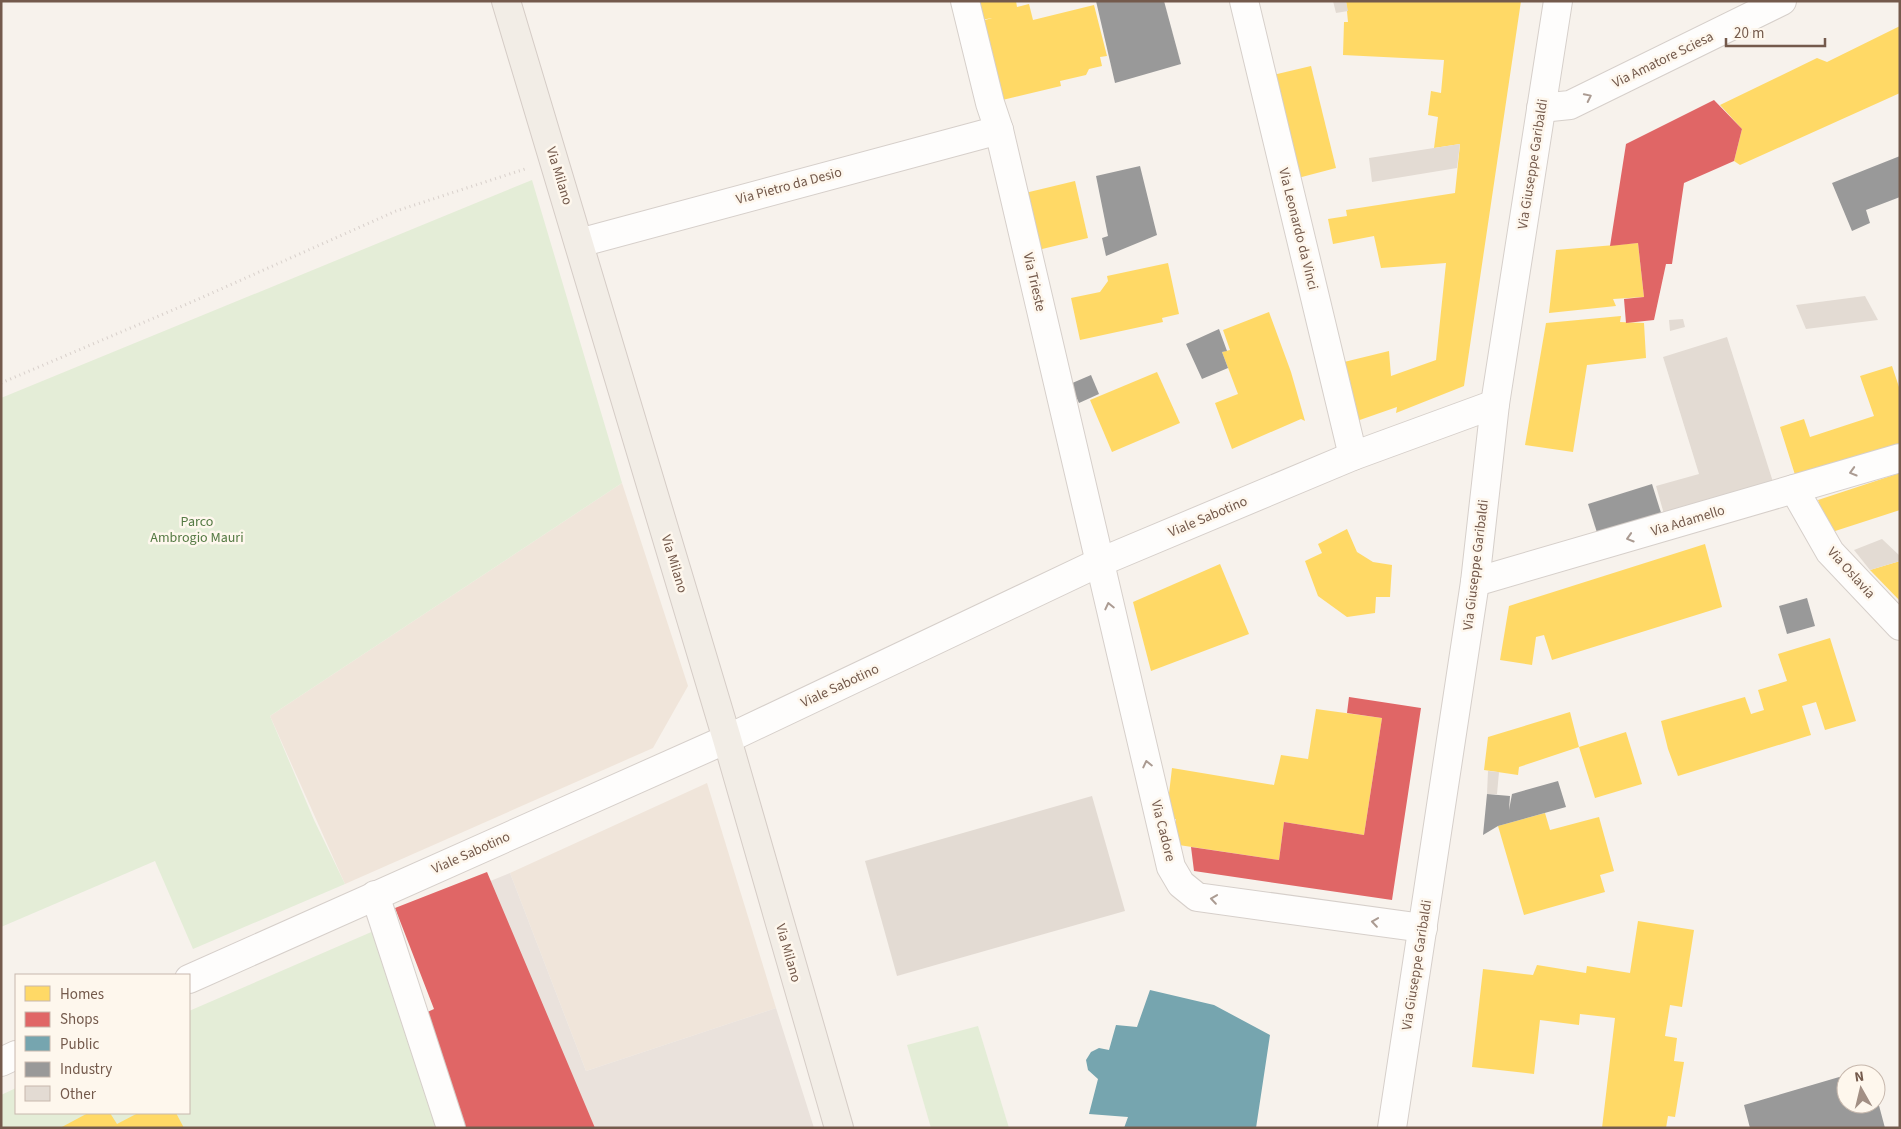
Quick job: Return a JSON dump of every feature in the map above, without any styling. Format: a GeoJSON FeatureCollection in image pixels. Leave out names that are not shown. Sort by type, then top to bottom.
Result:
{"type":"FeatureCollection","features":[{"type":"Feature","properties":{"kind":"main road","name":"Via Milano"},"geometry":{"type":"LineString","coordinates":[[506,1],[726,740],[839,1128]]}},
{"type":"Feature","properties":{"kind":"street","name":"Via Trieste"},"geometry":{"type":"LineString","coordinates":[[965,1],[990,103],[999,130],[1098,563]]}},
{"type":"Feature","properties":{"kind":"street","name":"Via Leonardo da Vinci"},"geometry":{"type":"LineString","coordinates":[[1244,1],[1353,456]]}},
{"type":"Feature","properties":{"kind":"street","name":"Via Giuseppe Garibaldi"},"geometry":{"type":"LineString","coordinates":[[1392,1128],[1475,582],[1495,404],[1558,1]]}},
{"type":"Feature","properties":{"kind":"street","name":"Via Amatore Sciesa"},"geometry":{"type":"LineString","coordinates":[[1541,108],[1570,105],[1782,1]]}},
{"type":"Feature","properties":{"kind":"street","name":"Via Pietro da Desio"},"geometry":{"type":"LineString","coordinates":[[579,243],[999,130]]}},
{"type":"Feature","properties":{"kind":"street","name":"Viale Sabotino"},"geometry":{"type":"LineString","coordinates":[[190,979],[726,740],[1098,563],[1353,456],[1495,404]]}},
{"type":"Feature","properties":{"kind":"street","name":"Via Adamello"},"geometry":{"type":"LineString","coordinates":[[1475,582],[1900,458]]}},
{"type":"Feature","properties":{"kind":"street","name":"Via Oslavia"},"geometry":{"type":"LineString","coordinates":[[1794,489],[1830,552],[1900,626]]}},
{"type":"Feature","properties":{"kind":"street","name":"Via Cadore"},"geometry":{"type":"LineString","coordinates":[[1098,563],[1171,867],[1181,884],[1197,897],[1423,928]]}},
{"type":"Feature","properties":{"kind":"street"},"geometry":{"type":"LineString","coordinates":[[375,895],[452,1128]]}},
{"type":"Feature","properties":{"kind":"street"},"geometry":{"type":"LineString","coordinates":[[1,1062],[15,1055]]}},
{"type":"Feature","properties":{"kind":"path"},"geometry":{"type":"LineString","coordinates":[[1,382],[194,302],[396,211],[554,161]]}},
{"type":"Feature","properties":{"kind":"shaded area"},"geometry":{"type":"Polygon","coordinates":[[[622,483],[688,686],[653,748],[345,884],[270,716],[622,483]]]}},
{"type":"Feature","properties":{"kind":"shaded area"},"geometry":{"type":"Polygon","coordinates":[[[707,783],[776,1008],[586,1071],[510,873],[707,783]]]}},
{"type":"Feature","properties":{"kind":"shaded area"},"geometry":{"type":"Polygon","coordinates":[[[510,873],[586,1071],[776,1008],[814,1128],[488,1128],[407,915],[510,873]]]}},
{"type":"Feature","properties":{"kind":"green space","name":"Parco Ambrogio Mauri"},"geometry":{"type":"Polygon","coordinates":[[[532,180],[622,483],[270,716],[314,820],[345,884],[193,949],[155,861],[1,927],[1,398],[532,180]]]}},
{"type":"Feature","properties":{"kind":"green space"},"geometry":{"type":"Polygon","coordinates":[[[376,930],[449,1128],[1,1128],[1,1095],[15,1088],[15,1114],[190,1114],[190,1011],[376,930]]]}},
{"type":"Feature","properties":{"kind":"green space"},"geometry":{"type":"Polygon","coordinates":[[[978,1026],[1009,1128],[931,1128],[907,1045],[978,1026]]]}},
{"type":"Feature","properties":{"kind":"building: Homes"},"geometry":{"type":"Polygon","coordinates":[[[971,1],[1016,1],[1017,7],[1029,4],[1033,20],[1094,5],[1107,56],[1100,57],[1102,66],[1089,69],[1086,75],[1060,81],[1061,86],[990,103],[971,24],[992,18],[976,21],[971,1]]]}},
{"type":"Feature","properties":{"kind":"building: Homes"},"geometry":{"type":"Polygon","coordinates":[[[1346,1],[1521,1],[1464,386],[1396,413],[1397,407],[1354,422],[1340,363],[1389,351],[1391,376],[1436,360],[1446,263],[1381,268],[1374,236],[1333,244],[1328,219],[1347,216],[1346,210],[1455,193],[1460,144],[1434,148],[1438,117],[1428,115],[1431,91],[1441,93],[1444,60],[1343,55],[1344,22],[1348,22],[1346,1]]]}},
{"type":"Feature","properties":{"kind":"building: Homes"},"geometry":{"type":"Polygon","coordinates":[[[1900,26],[1900,93],[1740,165],[1734,161],[1742,129],[1720,105],[1817,58],[1827,62],[1900,26]]]}},
{"type":"Feature","properties":{"kind":"building: Homes"},"geometry":{"type":"Polygon","coordinates":[[[1311,66],[1336,168],[1298,178],[1273,75],[1311,66]]]}},
{"type":"Feature","properties":{"kind":"building: Homes"},"geometry":{"type":"Polygon","coordinates":[[[1075,181],[1088,238],[1038,250],[1025,193],[1075,181]]]}},
{"type":"Feature","properties":{"kind":"building: Homes"},"geometry":{"type":"Polygon","coordinates":[[[1638,243],[1644,297],[1613,299],[1616,306],[1549,313],[1556,250],[1638,243]]]}},
{"type":"Feature","properties":{"kind":"building: Homes"},"geometry":{"type":"Polygon","coordinates":[[[1168,263],[1179,314],[1162,318],[1163,322],[1080,340],[1071,298],[1100,292],[1108,281],[1107,276],[1168,263]]]}},
{"type":"Feature","properties":{"kind":"building: Homes"},"geometry":{"type":"Polygon","coordinates":[[[1269,312],[1291,372],[1305,421],[1301,419],[1232,449],[1215,403],[1238,394],[1222,352],[1230,350],[1223,330],[1269,312]]]}},
{"type":"Feature","properties":{"kind":"building: Homes"},"geometry":{"type":"Polygon","coordinates":[[[1621,316],[1620,322],[1644,323],[1646,358],[1587,365],[1573,452],[1525,445],[1546,323],[1621,316]]]}},
{"type":"Feature","properties":{"kind":"building: Homes"},"geometry":{"type":"Polygon","coordinates":[[[1892,366],[1900,390],[1900,443],[1796,478],[1780,427],[1804,419],[1810,437],[1874,416],[1860,376],[1892,366]]]}},
{"type":"Feature","properties":{"kind":"building: Homes"},"geometry":{"type":"Polygon","coordinates":[[[1157,372],[1180,423],[1112,452],[1090,400],[1157,372]]]}},
{"type":"Feature","properties":{"kind":"building: Homes"},"geometry":{"type":"Polygon","coordinates":[[[1900,473],[1900,510],[1829,533],[1818,500],[1900,473]]]}},
{"type":"Feature","properties":{"kind":"building: Homes"},"geometry":{"type":"Polygon","coordinates":[[[1347,529],[1357,552],[1373,562],[1392,565],[1390,597],[1376,597],[1375,613],[1347,617],[1318,596],[1305,561],[1322,553],[1318,544],[1347,529]]]}},
{"type":"Feature","properties":{"kind":"building: Homes"},"geometry":{"type":"Polygon","coordinates":[[[1705,544],[1722,607],[1552,660],[1544,635],[1536,637],[1532,665],[1500,660],[1509,606],[1705,544]]]}},
{"type":"Feature","properties":{"kind":"building: Homes"},"geometry":{"type":"Polygon","coordinates":[[[1900,561],[1900,601],[1870,570],[1900,561]]]}},
{"type":"Feature","properties":{"kind":"building: Homes"},"geometry":{"type":"Polygon","coordinates":[[[1220,564],[1249,634],[1151,671],[1133,602],[1220,564]]]}},
{"type":"Feature","properties":{"kind":"building: Homes"},"geometry":{"type":"Polygon","coordinates":[[[1830,638],[1856,721],[1825,730],[1816,702],[1802,706],[1811,735],[1678,776],[1668,749],[1661,721],[1745,697],[1751,714],[1764,710],[1758,690],[1787,681],[1778,654],[1830,638]]]}},
{"type":"Feature","properties":{"kind":"building: Homes"},"geometry":{"type":"Polygon","coordinates":[[[1316,709],[1382,718],[1364,835],[1284,822],[1279,860],[1172,844],[1176,819],[1166,819],[1172,768],[1274,785],[1281,755],[1308,759],[1316,709]]]}},
{"type":"Feature","properties":{"kind":"building: Homes"},"geometry":{"type":"Polygon","coordinates":[[[1570,712],[1579,747],[1519,767],[1518,775],[1484,770],[1488,737],[1570,712]]]}},
{"type":"Feature","properties":{"kind":"building: Homes"},"geometry":{"type":"Polygon","coordinates":[[[1626,732],[1642,784],[1595,798],[1579,747],[1626,732]]]}},
{"type":"Feature","properties":{"kind":"building: Homes"},"geometry":{"type":"Polygon","coordinates":[[[1545,813],[1550,830],[1599,817],[1614,871],[1600,875],[1605,892],[1524,915],[1498,826],[1545,813]]]}},
{"type":"Feature","properties":{"kind":"building: Homes"},"geometry":{"type":"Polygon","coordinates":[[[1638,921],[1694,930],[1682,1007],[1670,1005],[1665,1036],[1677,1038],[1674,1061],[1684,1062],[1675,1117],[1668,1116],[1666,1128],[1602,1128],[1615,1018],[1580,1014],[1579,1025],[1540,1020],[1534,1074],[1472,1067],[1483,969],[1533,975],[1537,965],[1586,973],[1587,966],[1630,973],[1638,921]]]}},
{"type":"Feature","properties":{"kind":"building: Homes"},"geometry":{"type":"Polygon","coordinates":[[[86,1114],[111,1114],[117,1124],[136,1114],[177,1114],[184,1128],[60,1128],[86,1114]]]}},
{"type":"Feature","properties":{"kind":"building: Shops"},"geometry":{"type":"Polygon","coordinates":[[[1714,100],[1742,129],[1734,161],[1684,183],[1672,264],[1666,264],[1654,320],[1626,323],[1624,299],[1644,297],[1638,243],[1610,246],[1626,144],[1714,100]]]}},
{"type":"Feature","properties":{"kind":"building: Shops"},"geometry":{"type":"Polygon","coordinates":[[[1349,697],[1421,708],[1392,900],[1194,871],[1191,847],[1279,860],[1284,822],[1364,835],[1382,718],[1347,713],[1349,697]]]}},
{"type":"Feature","properties":{"kind":"building: Shops"},"geometry":{"type":"Polygon","coordinates":[[[487,872],[595,1128],[466,1128],[423,1014],[434,1009],[395,908],[487,872]]]}},
{"type":"Feature","properties":{"kind":"building: Public"},"geometry":{"type":"Polygon","coordinates":[[[1150,990],[1214,1005],[1270,1035],[1256,1128],[1124,1128],[1128,1117],[1089,1114],[1098,1079],[1088,1070],[1086,1060],[1091,1052],[1099,1048],[1109,1050],[1116,1025],[1137,1027],[1150,990]]]}},
{"type":"Feature","properties":{"kind":"building: Industry"},"geometry":{"type":"Polygon","coordinates":[[[1096,1],[1164,1],[1181,64],[1115,83],[1096,1]]]}},
{"type":"Feature","properties":{"kind":"building: Industry"},"geometry":{"type":"Polygon","coordinates":[[[1900,156],[1900,197],[1866,210],[1870,223],[1852,231],[1832,183],[1900,156]]]}},
{"type":"Feature","properties":{"kind":"building: Industry"},"geometry":{"type":"Polygon","coordinates":[[[1140,166],[1157,235],[1106,256],[1102,238],[1108,236],[1096,176],[1140,166]]]}},
{"type":"Feature","properties":{"kind":"building: Industry"},"geometry":{"type":"Polygon","coordinates":[[[1219,329],[1227,351],[1222,352],[1228,368],[1202,379],[1186,344],[1219,329]]]}},
{"type":"Feature","properties":{"kind":"building: Industry"},"geometry":{"type":"Polygon","coordinates":[[[1091,375],[1099,394],[1079,403],[1070,384],[1091,375]]]}},
{"type":"Feature","properties":{"kind":"building: Industry"},"geometry":{"type":"Polygon","coordinates":[[[1652,484],[1663,519],[1599,539],[1588,504],[1652,484]]]}},
{"type":"Feature","properties":{"kind":"building: Industry"},"geometry":{"type":"Polygon","coordinates":[[[1807,598],[1815,626],[1787,634],[1779,606],[1807,598]]]}},
{"type":"Feature","properties":{"kind":"building: Industry"},"geometry":{"type":"Polygon","coordinates":[[[1558,781],[1566,807],[1498,826],[1483,835],[1487,794],[1510,796],[1509,810],[1512,794],[1558,781]]]}},
{"type":"Feature","properties":{"kind":"building: Industry"},"geometry":{"type":"Polygon","coordinates":[[[1836,1078],[1836,1114],[1881,1114],[1885,1128],[1750,1128],[1744,1105],[1836,1078]]]}},
{"type":"Feature","properties":{"kind":"building: Other"},"geometry":{"type":"Polygon","coordinates":[[[1333,1],[1346,1],[1348,11],[1336,13],[1333,1]]]}},
{"type":"Feature","properties":{"kind":"building: Other"},"geometry":{"type":"Polygon","coordinates":[[[1460,144],[1457,168],[1372,182],[1369,158],[1460,144]]]}},
{"type":"Feature","properties":{"kind":"building: Other"},"geometry":{"type":"Polygon","coordinates":[[[1865,296],[1878,320],[1806,329],[1796,305],[1865,296]]]}},
{"type":"Feature","properties":{"kind":"building: Other"},"geometry":{"type":"Polygon","coordinates":[[[1683,319],[1685,327],[1670,331],[1669,320],[1683,319]]]}},
{"type":"Feature","properties":{"kind":"building: Other"},"geometry":{"type":"Polygon","coordinates":[[[1727,337],[1773,482],[1664,514],[1656,486],[1699,474],[1663,357],[1727,337]]]}},
{"type":"Feature","properties":{"kind":"building: Other"},"geometry":{"type":"Polygon","coordinates":[[[1882,539],[1900,556],[1900,561],[1870,570],[1854,550],[1882,539]]]}},
{"type":"Feature","properties":{"kind":"building: Other"},"geometry":{"type":"Polygon","coordinates":[[[1488,771],[1499,772],[1497,794],[1487,794],[1488,771]]]}},
{"type":"Feature","properties":{"kind":"building: Other"},"geometry":{"type":"Polygon","coordinates":[[[1092,796],[1125,911],[897,976],[865,861],[1092,796]]]}}]}
